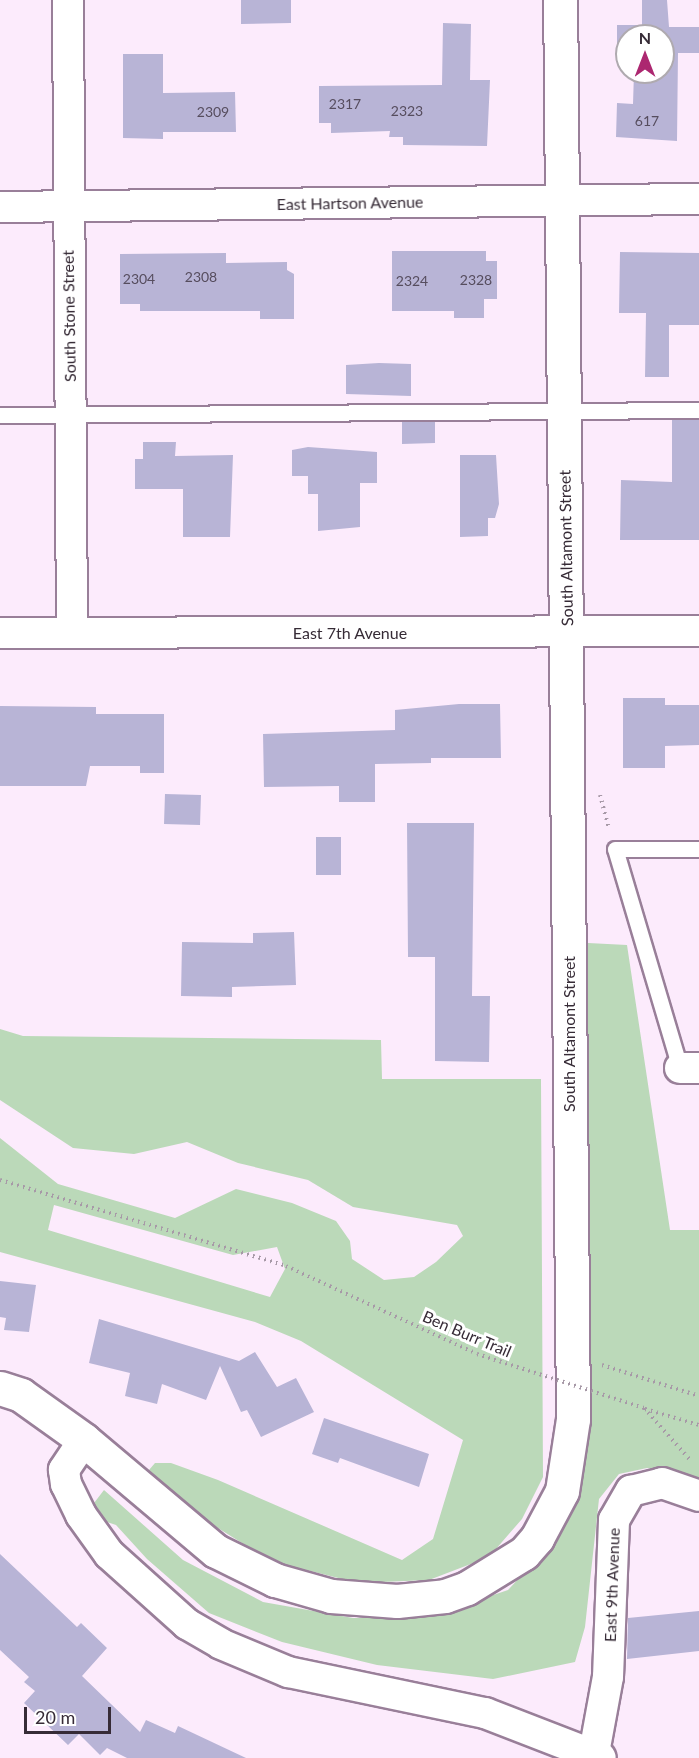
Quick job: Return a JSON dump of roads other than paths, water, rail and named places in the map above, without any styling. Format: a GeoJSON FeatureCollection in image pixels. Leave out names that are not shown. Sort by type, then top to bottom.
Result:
{"type":"FeatureCollection","features":[{"type":"Feature","properties":{"kind":"street","name":"South Stone Street"},"geometry":{"type":"LineString","coordinates":[[68,0],[67,207],[72,633]]}},
{"type":"Feature","properties":{"kind":"street","name":"South Altamont Street"},"geometry":{"type":"LineString","coordinates":[[0,1388],[27,1398],[84,1440],[195,1536],[245,1567],[275,1580],[331,1596],[376,1601],[424,1599],[467,1588],[506,1568],[524,1553],[552,1513],[562,1491],[572,1445],[568,633],[560,201],[560,0]]}},
{"type":"Feature","properties":{"kind":"street","name":"East Hartson Avenue"},"geometry":{"type":"LineString","coordinates":[[0,207],[699,199]]}},
{"type":"Feature","properties":{"kind":"street","name":"East 7th Avenue"},"geometry":{"type":"LineString","coordinates":[[0,633],[699,631]]}},
{"type":"Feature","properties":{"kind":"street"},"geometry":{"type":"LineString","coordinates":[[84,1440],[64,1470],[66,1484],[81,1515],[116,1561],[187,1624],[220,1644],[288,1672],[447,1702],[598,1756]]}},
{"type":"Feature","properties":{"kind":"street","name":"East 9th Avenue"},"geometry":{"type":"LineString","coordinates":[[598,1756],[608,1677],[614,1520],[631,1491],[662,1483],[699,1496]]}},
{"type":"Feature","properties":{"kind":"lane"},"geometry":{"type":"LineString","coordinates":[[0,415],[699,410]]}},
{"type":"Feature","properties":{"kind":"lane"},"geometry":{"type":"LineString","coordinates":[[689,1068],[615,849],[699,849]]}}]}
